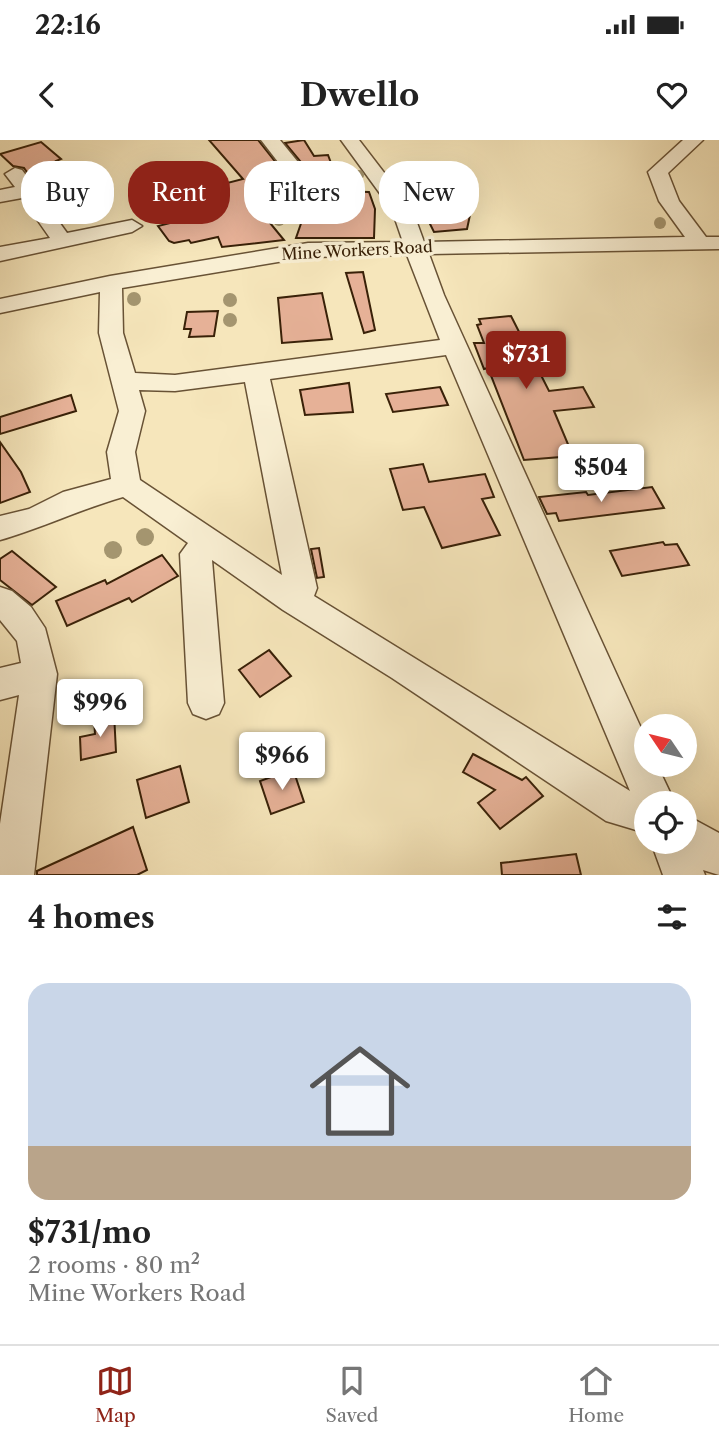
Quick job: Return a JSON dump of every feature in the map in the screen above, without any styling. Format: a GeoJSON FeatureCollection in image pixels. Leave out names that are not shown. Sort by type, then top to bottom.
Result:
{"type":"FeatureCollection","features":[{"type":"Feature","properties":{"kind":"street"},"geometry":{"type":"LineString","coordinates":[[270,140],[287,161]]}},
{"type":"Feature","properties":{"kind":"street"},"geometry":{"type":"LineString","coordinates":[[350,140],[402,209],[454,346],[650,791]]}},
{"type":"Feature","properties":{"kind":"street"},"geometry":{"type":"LineString","coordinates":[[694,140],[657,172],[659,184],[674,210],[710,243]]}},
{"type":"Feature","properties":{"kind":"street"},"geometry":{"type":"LineString","coordinates":[[0,196],[21,189]]}},
{"type":"Feature","properties":{"kind":"street"},"geometry":{"type":"LineString","coordinates":[[51,224],[62,240]]}},
{"type":"Feature","properties":{"kind":"street"},"geometry":{"type":"LineString","coordinates":[[0,254],[132,226]]}},
{"type":"Feature","properties":{"kind":"street","name":"Mine Workers Road"},"geometry":{"type":"LineString","coordinates":[[0,306],[110,283],[277,254],[414,246],[710,243]]}},
{"type":"Feature","properties":{"kind":"street"},"geometry":{"type":"LineString","coordinates":[[110,283],[113,304],[111,333],[132,411],[121,452],[127,485],[295,601],[404,667],[620,807],[634,811]]}},
{"type":"Feature","properties":{"kind":"street"},"geometry":{"type":"LineString","coordinates":[[125,381],[175,383],[218,375],[256,363],[454,346]]}},
{"type":"Feature","properties":{"kind":"street"},"geometry":{"type":"LineString","coordinates":[[256,363],[264,427],[278,476],[301,588],[295,601]]}},
{"type":"Feature","properties":{"kind":"street"},"geometry":{"type":"LineString","coordinates":[[0,528],[37,517],[73,500],[127,485]]}},
{"type":"Feature","properties":{"kind":"street"},"geometry":{"type":"LineString","coordinates":[[0,543],[37,517]]}},
{"type":"Feature","properties":{"kind":"street"},"geometry":{"type":"LineString","coordinates":[[206,703],[196,554],[208,541]]}},
{"type":"Feature","properties":{"kind":"street"},"geometry":{"type":"LineString","coordinates":[[0,600],[19,617],[33,638],[40,674],[13,875]]}},
{"type":"Feature","properties":{"kind":"street"},"geometry":{"type":"LineString","coordinates":[[0,684],[40,674]]}},
{"type":"Feature","properties":{"kind":"street"},"geometry":{"type":"LineString","coordinates":[[697,843],[719,857]]}},
{"type":"Feature","properties":{"kind":"street"},"geometry":{"type":"LineString","coordinates":[[676,854],[684,875]]}},
{"type":"Feature","properties":{"kind":"building"},"geometry":{"type":"Polygon","coordinates":[[[209,140],[258,140],[275,161],[244,161],[244,224],[271,224],[284,240],[222,247],[218,237],[191,243],[189,240],[174,243],[169,241],[158,226],[230,224],[230,182],[243,179],[209,140]]]}},
{"type":"Feature","properties":{"kind":"building"},"geometry":{"type":"Polygon","coordinates":[[[304,140],[314,156],[328,155],[330,161],[300,161],[285,143],[304,140]]]}},
{"type":"Feature","properties":{"kind":"building"},"geometry":{"type":"Polygon","coordinates":[[[41,142],[61,159],[21,161],[21,167],[13,166],[0,154],[41,142]]]}},
{"type":"Feature","properties":{"kind":"building"},"geometry":{"type":"Polygon","coordinates":[[[365,192],[369,192],[375,209],[374,238],[296,238],[301,224],[365,224],[365,192]]]}},
{"type":"Feature","properties":{"kind":"building"},"geometry":{"type":"Polygon","coordinates":[[[430,224],[468,224],[467,229],[434,232],[430,224]]]}},
{"type":"Feature","properties":{"kind":"building"},"geometry":{"type":"Polygon","coordinates":[[[363,272],[375,330],[364,333],[346,273],[363,272]]]}},
{"type":"Feature","properties":{"kind":"building"},"geometry":{"type":"Polygon","coordinates":[[[322,293],[332,339],[282,343],[278,298],[322,293]]]}},
{"type":"Feature","properties":{"kind":"building"},"geometry":{"type":"Polygon","coordinates":[[[218,311],[214,336],[189,337],[191,329],[184,329],[187,312],[218,311]]]}},
{"type":"Feature","properties":{"kind":"building"},"geometry":{"type":"Polygon","coordinates":[[[511,316],[549,391],[583,387],[594,407],[554,411],[573,456],[524,460],[488,368],[484,369],[474,343],[484,343],[477,325],[481,324],[479,319],[511,316]]]}},
{"type":"Feature","properties":{"kind":"building"},"geometry":{"type":"Polygon","coordinates":[[[349,383],[353,412],[305,415],[300,390],[349,383]]]}},
{"type":"Feature","properties":{"kind":"building"},"geometry":{"type":"Polygon","coordinates":[[[440,387],[448,405],[393,412],[386,394],[440,387]]]}},
{"type":"Feature","properties":{"kind":"building"},"geometry":{"type":"Polygon","coordinates":[[[71,395],[76,411],[0,434],[0,417],[71,395]]]}},
{"type":"Feature","properties":{"kind":"building"},"geometry":{"type":"Polygon","coordinates":[[[0,442],[21,472],[30,492],[0,503],[0,442]]]}},
{"type":"Feature","properties":{"kind":"building"},"geometry":{"type":"Polygon","coordinates":[[[423,464],[429,482],[485,474],[494,497],[482,499],[500,535],[442,548],[424,507],[403,510],[390,469],[423,464]]]}},
{"type":"Feature","properties":{"kind":"building"},"geometry":{"type":"Polygon","coordinates":[[[652,487],[664,508],[559,521],[556,513],[547,514],[539,497],[586,492],[588,495],[652,487]]]}},
{"type":"Feature","properties":{"kind":"building"},"geometry":{"type":"Polygon","coordinates":[[[663,542],[665,545],[677,544],[689,565],[622,576],[610,551],[663,542]]]}},
{"type":"Feature","properties":{"kind":"building"},"geometry":{"type":"Polygon","coordinates":[[[319,548],[324,577],[317,578],[311,549],[319,548]]]}},
{"type":"Feature","properties":{"kind":"building"},"geometry":{"type":"Polygon","coordinates":[[[12,551],[56,587],[32,605],[0,580],[0,559],[12,551]]]}},
{"type":"Feature","properties":{"kind":"building"},"geometry":{"type":"Polygon","coordinates":[[[162,555],[178,576],[132,602],[129,598],[67,626],[56,601],[105,580],[107,584],[162,555]]]}},
{"type":"Feature","properties":{"kind":"building"},"geometry":{"type":"Polygon","coordinates":[[[269,650],[291,676],[260,697],[239,670],[269,650]]]}},
{"type":"Feature","properties":{"kind":"building"},"geometry":{"type":"Polygon","coordinates":[[[114,713],[116,752],[81,760],[80,737],[95,734],[94,718],[114,713]]]}},
{"type":"Feature","properties":{"kind":"building"},"geometry":{"type":"Polygon","coordinates":[[[473,754],[522,780],[526,777],[543,796],[500,829],[478,803],[495,790],[463,772],[473,754]]]}},
{"type":"Feature","properties":{"kind":"building"},"geometry":{"type":"Polygon","coordinates":[[[180,766],[189,802],[146,818],[137,780],[180,766]]]}},
{"type":"Feature","properties":{"kind":"building"},"geometry":{"type":"Polygon","coordinates":[[[293,769],[304,802],[271,814],[260,781],[293,769]]]}},
{"type":"Feature","properties":{"kind":"building"},"geometry":{"type":"Polygon","coordinates":[[[133,827],[147,870],[137,875],[37,875],[37,871],[133,827]]]}},
{"type":"Feature","properties":{"kind":"building"},"geometry":{"type":"Polygon","coordinates":[[[576,854],[581,875],[502,875],[501,863],[576,854]]]}}]}
